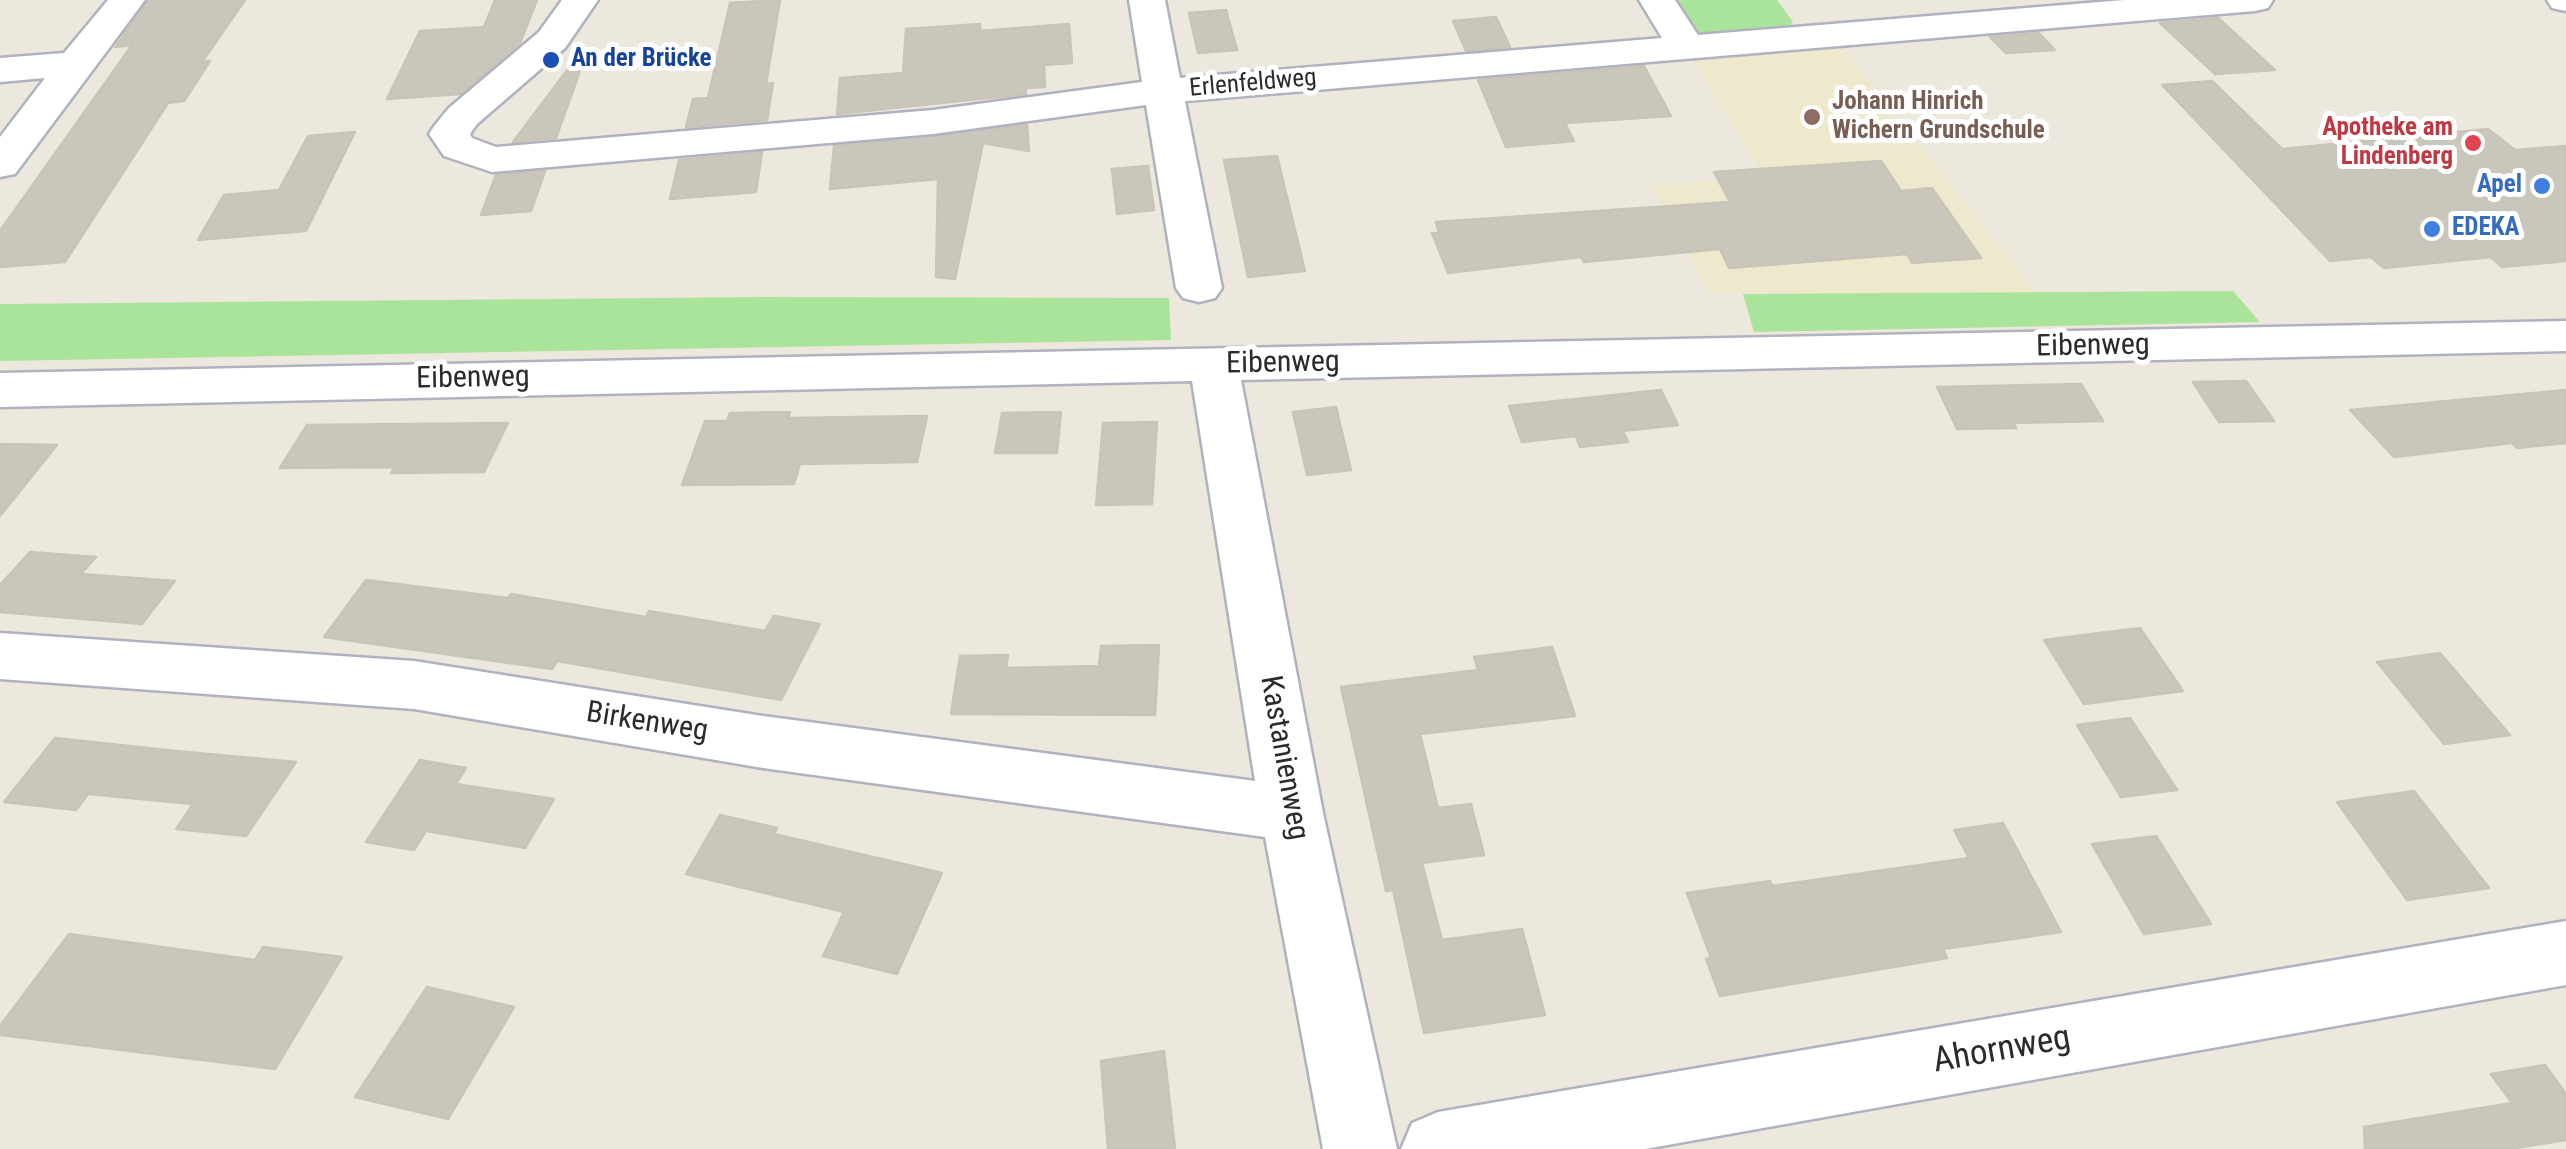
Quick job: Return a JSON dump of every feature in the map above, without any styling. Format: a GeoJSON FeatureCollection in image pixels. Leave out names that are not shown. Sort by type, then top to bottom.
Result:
{"type":"FeatureCollection","features":[{"type":"Feature","properties":{"kind":"street"},"geometry":{"type":"LineString","coordinates":[[0,165],[127,0]]}},
{"type":"Feature","properties":{"kind":"street","name":"Erlenfeldweg"},"geometry":{"type":"LineString","coordinates":[[580,0],[552,40],[463,116],[449,134],[458,147],[492,160],[933,122],[1166,91],[2255,0]]}},
{"type":"Feature","properties":{"kind":"street"},"geometry":{"type":"LineString","coordinates":[[1148,0],[1199,288]]}},
{"type":"Feature","properties":{"kind":"street"},"geometry":{"type":"LineString","coordinates":[[1657,0],[1686,46]]}},
{"type":"Feature","properties":{"kind":"street"},"geometry":{"type":"LineString","coordinates":[[1790,0],[1818,35]]}},
{"type":"Feature","properties":{"kind":"street"},"geometry":{"type":"LineString","coordinates":[[0,70],[75,64]]}},
{"type":"Feature","properties":{"kind":"street","name":"Eibenweg"},"geometry":{"type":"LineString","coordinates":[[0,390],[2566,336]]}},
{"type":"Feature","properties":{"kind":"street","name":"Kastanienweg"},"geometry":{"type":"LineString","coordinates":[[1214,366],[1292,813],[1360,1149]]}},
{"type":"Feature","properties":{"kind":"street","name":"Birkenweg"},"geometry":{"type":"LineString","coordinates":[[0,656],[414,686],[764,742],[1292,813]]}},
{"type":"Feature","properties":{"kind":"street","name":"Ahornweg"},"geometry":{"type":"LineString","coordinates":[[1438,1149],[2566,954]]}},
{"type":"Feature","properties":{"kind":"shaded area","name":"Johann Hinrich Wichern Grundschule"},"geometry":{"type":"Polygon","coordinates":[[[1841,47],[2037,293],[1709,293],[1651,186],[1762,175],[1692,59],[1841,47]]]}},
{"type":"Feature","properties":{"kind":"green space"},"geometry":{"type":"Polygon","coordinates":[[[1674,0],[1777,0],[1793,22],[1788,28],[1710,36],[1696,33],[1674,0]]]}},
{"type":"Feature","properties":{"kind":"green space"},"geometry":{"type":"Polygon","coordinates":[[[2233,291],[2260,322],[1754,332],[1743,294],[2233,291]]]}},
{"type":"Feature","properties":{"kind":"green space"},"geometry":{"type":"Polygon","coordinates":[[[763,297],[1169,298],[1171,340],[0,361],[0,304],[763,297]]]}},
{"type":"Feature","properties":{"kind":"building"},"geometry":{"type":"Polygon","coordinates":[[[149,0],[245,0],[202,62],[210,61],[184,101],[168,103],[65,262],[0,267],[0,231],[132,45],[115,47],[149,0]]]}},
{"type":"Feature","properties":{"kind":"building"},"geometry":{"type":"Polygon","coordinates":[[[495,0],[537,0],[520,43],[460,94],[387,99],[420,31],[484,27],[495,0]]]}},
{"type":"Feature","properties":{"kind":"building"},"geometry":{"type":"Polygon","coordinates":[[[780,0],[766,84],[773,83],[767,120],[686,127],[693,99],[708,98],[730,3],[780,0]]]}},
{"type":"Feature","properties":{"kind":"building"},"geometry":{"type":"Polygon","coordinates":[[[1226,10],[1237,50],[1198,53],[1189,13],[1226,10]]]}},
{"type":"Feature","properties":{"kind":"building"},"geometry":{"type":"Polygon","coordinates":[[[1496,17],[1510,47],[1466,51],[1453,21],[1496,17]]]}},
{"type":"Feature","properties":{"kind":"building"},"geometry":{"type":"Polygon","coordinates":[[[2218,18],[2275,70],[2215,74],[2160,23],[2218,18]]]}},
{"type":"Feature","properties":{"kind":"building"},"geometry":{"type":"Polygon","coordinates":[[[980,24],[980,31],[1069,24],[1072,63],[1044,65],[1045,87],[1025,88],[1026,94],[837,114],[840,78],[903,73],[906,29],[980,24]]]}},
{"type":"Feature","properties":{"kind":"building"},"geometry":{"type":"Polygon","coordinates":[[[2039,33],[2055,50],[2006,53],[1990,37],[2039,33]]]}},
{"type":"Feature","properties":{"kind":"building"},"geometry":{"type":"Polygon","coordinates":[[[574,61],[582,65],[556,138],[513,142],[574,61]]]}},
{"type":"Feature","properties":{"kind":"building"},"geometry":{"type":"Polygon","coordinates":[[[1644,66],[1671,116],[1565,123],[1574,141],[1506,147],[1478,80],[1644,66]]]}},
{"type":"Feature","properties":{"kind":"building","name":"EDEKA"},"geometry":{"type":"Polygon","coordinates":[[[2212,81],[2282,149],[2488,129],[2515,150],[2566,146],[2566,261],[2502,267],[2491,257],[2384,268],[2371,257],[2330,261],[2162,85],[2212,81]]]}},
{"type":"Feature","properties":{"kind":"building"},"geometry":{"type":"Polygon","coordinates":[[[1027,125],[1029,151],[983,143],[955,279],[936,277],[938,179],[830,189],[834,146],[1027,125]]]}},
{"type":"Feature","properties":{"kind":"building"},"geometry":{"type":"Polygon","coordinates":[[[355,132],[306,231],[198,240],[224,195],[279,190],[308,136],[355,132]]]}},
{"type":"Feature","properties":{"kind":"building"},"geometry":{"type":"Polygon","coordinates":[[[762,152],[756,192],[670,199],[679,160],[762,152]]]}},
{"type":"Feature","properties":{"kind":"building"},"geometry":{"type":"Polygon","coordinates":[[[1277,156],[1305,271],[1248,277],[1224,160],[1277,156]]]}},
{"type":"Feature","properties":{"kind":"building"},"geometry":{"type":"Polygon","coordinates":[[[1881,161],[1901,191],[1932,188],[1981,258],[1912,263],[1907,254],[1729,268],[1720,249],[1584,262],[1581,257],[1448,273],[1432,233],[1439,233],[1436,222],[1730,202],[1714,172],[1881,161]]]}},
{"type":"Feature","properties":{"kind":"building"},"geometry":{"type":"Polygon","coordinates":[[[1148,166],[1154,210],[1117,214],[1112,169],[1148,166]]]}},
{"type":"Feature","properties":{"kind":"building"},"geometry":{"type":"Polygon","coordinates":[[[545,171],[531,211],[481,215],[496,175],[545,171]]]}},
{"type":"Feature","properties":{"kind":"building"},"geometry":{"type":"Polygon","coordinates":[[[2246,381],[2274,421],[2219,422],[2193,382],[2246,381]]]}},
{"type":"Feature","properties":{"kind":"building"},"geometry":{"type":"Polygon","coordinates":[[[2081,384],[2103,421],[1957,429],[1937,387],[2081,384]]]}},
{"type":"Feature","properties":{"kind":"building"},"geometry":{"type":"Polygon","coordinates":[[[1661,390],[1678,425],[1623,431],[1628,442],[1580,447],[1576,436],[1522,442],[1509,406],[1661,390]]]}},
{"type":"Feature","properties":{"kind":"building"},"geometry":{"type":"Polygon","coordinates":[[[2566,390],[2566,443],[2517,448],[2512,443],[2394,457],[2350,410],[2566,390]]]}},
{"type":"Feature","properties":{"kind":"building"},"geometry":{"type":"Polygon","coordinates":[[[1336,407],[1351,470],[1307,475],[1293,412],[1336,407]]]}},
{"type":"Feature","properties":{"kind":"building"},"geometry":{"type":"Polygon","coordinates":[[[790,412],[788,418],[927,416],[917,462],[800,464],[794,484],[682,485],[705,421],[727,421],[730,413],[790,412]]]}},
{"type":"Feature","properties":{"kind":"building"},"geometry":{"type":"Polygon","coordinates":[[[1061,412],[1057,453],[995,453],[1002,413],[1061,412]]]}},
{"type":"Feature","properties":{"kind":"building"},"geometry":{"type":"Polygon","coordinates":[[[1157,422],[1152,504],[1096,505],[1103,423],[1157,422]]]}},
{"type":"Feature","properties":{"kind":"building"},"geometry":{"type":"Polygon","coordinates":[[[508,423],[484,472],[391,473],[395,467],[280,468],[307,425],[508,423]]]}},
{"type":"Feature","properties":{"kind":"building"},"geometry":{"type":"Polygon","coordinates":[[[0,444],[57,445],[0,516],[0,444]]]}},
{"type":"Feature","properties":{"kind":"building"},"geometry":{"type":"Polygon","coordinates":[[[30,552],[96,557],[81,574],[175,581],[142,624],[0,612],[0,585],[30,552]]]}},
{"type":"Feature","properties":{"kind":"building"},"geometry":{"type":"Polygon","coordinates":[[[366,580],[508,598],[511,594],[646,617],[649,611],[765,631],[774,616],[820,624],[781,700],[557,661],[552,669],[324,637],[366,580]]]}},
{"type":"Feature","properties":{"kind":"building"},"geometry":{"type":"Polygon","coordinates":[[[2140,628],[2183,691],[2084,704],[2044,640],[2140,628]]]}},
{"type":"Feature","properties":{"kind":"building"},"geometry":{"type":"Polygon","coordinates":[[[1159,645],[1155,715],[951,714],[960,656],[1008,655],[1006,668],[1099,666],[1101,646],[1159,645]]]}},
{"type":"Feature","properties":{"kind":"building"},"geometry":{"type":"Polygon","coordinates":[[[1552,647],[1575,716],[1420,734],[1438,808],[1471,804],[1484,855],[1422,863],[1442,940],[1522,929],[1545,1015],[1424,1033],[1393,890],[1386,891],[1341,687],[1478,670],[1474,657],[1552,647]]]}},
{"type":"Feature","properties":{"kind":"building"},"geometry":{"type":"Polygon","coordinates":[[[2440,653],[2510,735],[2444,744],[2377,662],[2440,653]]]}},
{"type":"Feature","properties":{"kind":"building"},"geometry":{"type":"Polygon","coordinates":[[[2130,718],[2177,790],[2121,797],[2077,725],[2130,718]]]}},
{"type":"Feature","properties":{"kind":"building"},"geometry":{"type":"Polygon","coordinates":[[[55,738],[296,762],[246,836],[176,829],[193,804],[88,794],[76,810],[4,802],[55,738]]]}},
{"type":"Feature","properties":{"kind":"building"},"geometry":{"type":"Polygon","coordinates":[[[420,760],[466,768],[456,784],[554,799],[525,848],[426,831],[414,850],[366,842],[420,760]]]}},
{"type":"Feature","properties":{"kind":"building"},"geometry":{"type":"Polygon","coordinates":[[[2414,791],[2489,888],[2407,900],[2337,802],[2414,791]]]}},
{"type":"Feature","properties":{"kind":"building"},"geometry":{"type":"Polygon","coordinates":[[[720,815],[777,828],[774,834],[942,873],[897,974],[823,956],[844,912],[686,874],[720,815]]]}},
{"type":"Feature","properties":{"kind":"building"},"geometry":{"type":"Polygon","coordinates":[[[2003,823],[2061,932],[1943,949],[1947,958],[1720,996],[1706,959],[1711,958],[1687,893],[1770,881],[1772,886],[1969,858],[1954,830],[2003,823]]]}},
{"type":"Feature","properties":{"kind":"building"},"geometry":{"type":"Polygon","coordinates":[[[2156,836],[2211,924],[2144,934],[2092,844],[2156,836]]]}},
{"type":"Feature","properties":{"kind":"building"},"geometry":{"type":"Polygon","coordinates":[[[69,934],[255,960],[263,947],[342,957],[275,1069],[0,1035],[0,1026],[69,934]]]}},
{"type":"Feature","properties":{"kind":"building"},"geometry":{"type":"Polygon","coordinates":[[[427,987],[514,1007],[448,1119],[355,1097],[427,987]]]}},
{"type":"Feature","properties":{"kind":"building"},"geometry":{"type":"Polygon","coordinates":[[[1164,1051],[1175,1149],[1108,1149],[1101,1061],[1164,1051]]]}},
{"type":"Feature","properties":{"kind":"building"},"geometry":{"type":"Polygon","coordinates":[[[2545,1065],[2566,1094],[2566,1140],[2509,1149],[2365,1149],[2364,1127],[2512,1103],[2491,1074],[2545,1065]]]}},
{"type":"Feature","properties":{"kind":"place","name":"An der Brücke"},"geometry":{"type":"Point","coordinates":[551,60]}},
{"type":"Feature","properties":{"kind":"place","name":"Johann Hinrich Wichern Grundschule"},"geometry":{"type":"Point","coordinates":[1812,117]}},
{"type":"Feature","properties":{"kind":"place","name":"Apotheke am Lindenberg"},"geometry":{"type":"Point","coordinates":[2473,143]}},
{"type":"Feature","properties":{"kind":"place","name":"Apel"},"geometry":{"type":"Point","coordinates":[2542,186]}},
{"type":"Feature","properties":{"kind":"place","name":"EDEKA"},"geometry":{"type":"Point","coordinates":[2432,229]}}]}
